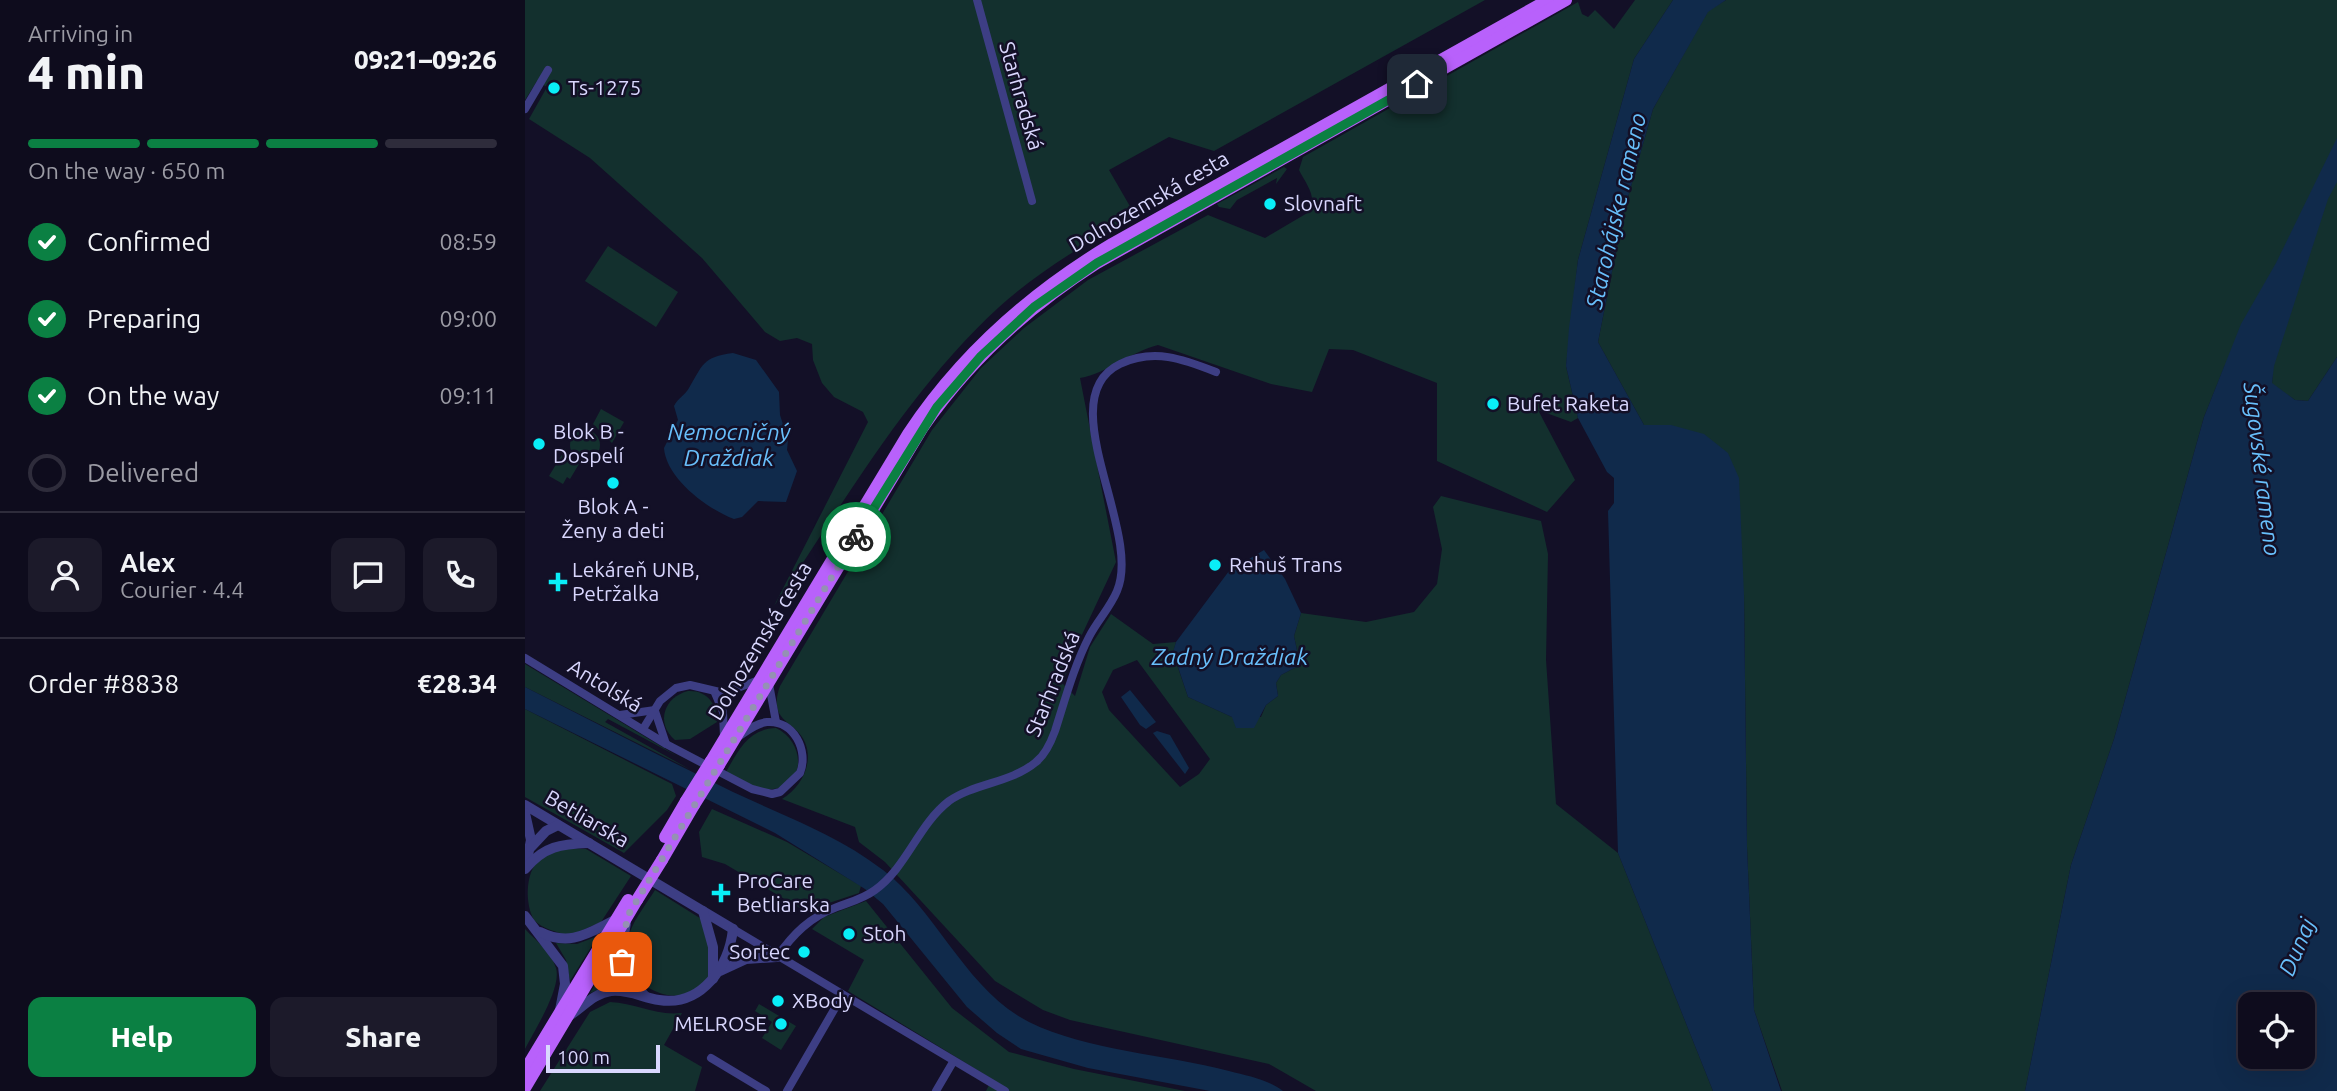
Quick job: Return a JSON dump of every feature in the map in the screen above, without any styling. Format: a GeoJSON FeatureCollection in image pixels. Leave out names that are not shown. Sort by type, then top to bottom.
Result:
{"type":"FeatureCollection","features":[{"type":"Feature","properties":{"kind":"main road","name":"Dolnozemská cesta"},"geometry":{"type":"LineString","coordinates":[[525,1070],[563,1015],[916,423],[955,372],[1007,318],[1054,281],[1101,250],[1548,0]]}},
{"type":"Feature","properties":{"kind":"main road","name":"Dolnozemská cesta"},"geometry":{"type":"LineString","coordinates":[[764,681],[930,417],[971,366],[1020,318],[1097,263],[1566,0]]}},
{"type":"Feature","properties":{"kind":"main road","name":"Dolnozemská cesta"},"geometry":{"type":"LineString","coordinates":[[525,1088],[563,1015]]}},
{"type":"Feature","properties":{"kind":"street","name":"Starhradská"},"geometry":{"type":"LineString","coordinates":[[978,0],[1032,201]]}},
{"type":"Feature","properties":{"kind":"street"},"geometry":{"type":"LineString","coordinates":[[525,109],[548,70]]}},
{"type":"Feature","properties":{"kind":"street","name":"Starhradská"},"geometry":{"type":"LineString","coordinates":[[777,957],[787,943],[813,918],[864,898],[894,874],[935,815],[950,801],[1020,773],[1038,761],[1051,743],[1088,638],[1116,594],[1124,572],[1122,550],[1091,409],[1100,380],[1113,368],[1144,355],[1176,358],[1216,372]]}},
{"type":"Feature","properties":{"kind":"street","name":"Antolská"},"geometry":{"type":"LineString","coordinates":[[525,658],[666,744],[752,789],[772,794],[783,791],[793,782],[801,769],[803,758],[798,740],[776,722]]}},
{"type":"Feature","properties":{"kind":"street"},"geometry":{"type":"LineString","coordinates":[[643,729],[666,694],[683,686],[697,686],[715,693],[734,691],[764,681],[776,722],[755,726],[729,739],[723,712],[715,693]]}},
{"type":"Feature","properties":{"kind":"street"},"geometry":{"type":"LineString","coordinates":[[619,715],[655,710]]}},
{"type":"Feature","properties":{"kind":"street"},"geometry":{"type":"LineString","coordinates":[[655,710],[666,744]]}},
{"type":"Feature","properties":{"kind":"street","name":"Betliarska"},"geometry":{"type":"LineString","coordinates":[[525,805],[1005,1091]]}},
{"type":"Feature","properties":{"kind":"street"},"geometry":{"type":"LineString","coordinates":[[525,813],[531,848]]}},
{"type":"Feature","properties":{"kind":"street"},"geometry":{"type":"LineString","coordinates":[[525,868],[531,848],[546,831],[558,825]]}},
{"type":"Feature","properties":{"kind":"street"},"geometry":{"type":"LineString","coordinates":[[547,849],[558,825]]}},
{"type":"Feature","properties":{"kind":"street"},"geometry":{"type":"LineString","coordinates":[[525,868],[547,849],[559,844],[589,843]]}},
{"type":"Feature","properties":{"kind":"street"},"geometry":{"type":"LineString","coordinates":[[703,911],[712,944],[716,975]]}},
{"type":"Feature","properties":{"kind":"street"},"geometry":{"type":"LineString","coordinates":[[525,916],[556,953],[563,966],[563,1015]]}},
{"type":"Feature","properties":{"kind":"street"},"geometry":{"type":"LineString","coordinates":[[535,929],[555,938],[576,939],[621,919],[622,962],[629,977],[645,996]]}},
{"type":"Feature","properties":{"kind":"street"},"geometry":{"type":"LineString","coordinates":[[712,944],[718,937],[733,929]]}},
{"type":"Feature","properties":{"kind":"street"},"geometry":{"type":"LineString","coordinates":[[716,975],[730,947],[733,929]]}},
{"type":"Feature","properties":{"kind":"street"},"geometry":{"type":"LineString","coordinates":[[563,1015],[608,992],[668,1001],[683,999],[701,990],[716,975],[746,959],[777,957]]}},
{"type":"Feature","properties":{"kind":"street"},"geometry":{"type":"LineString","coordinates":[[787,1091],[842,996]]}},
{"type":"Feature","properties":{"kind":"street"},"geometry":{"type":"LineString","coordinates":[[711,1058],[766,1091]]}},
{"type":"Feature","properties":{"kind":"street"},"geometry":{"type":"LineString","coordinates":[[936,1091],[953,1062]]}},
{"type":"Feature","properties":{"kind":"green space"},"geometry":{"type":"Polygon","coordinates":[[[525,0],[1485,0],[1214,151],[1169,137],[1109,170],[1135,215],[1030,281],[965,341],[934,376],[878,450],[774,606],[868,422],[863,412],[834,397],[822,383],[813,360],[812,344],[797,338],[780,341],[765,332],[702,258],[590,158],[529,119],[547,87],[537,81],[525,100],[525,0]]]}},
{"type":"Feature","properties":{"kind":"green space"},"geometry":{"type":"Polygon","coordinates":[[[1635,0],[1673,0],[1634,59],[1578,260],[1566,366],[1578,418],[1571,422],[1538,410],[1575,480],[1547,512],[1437,461],[1437,383],[1353,350],[1329,349],[1312,392],[1271,384],[1158,345],[1148,348],[1100,372],[1080,378],[1116,562],[1072,656],[1063,684],[1075,696],[1090,647],[1111,614],[1153,644],[1176,642],[1173,653],[1188,697],[1232,717],[1261,717],[1266,705],[1278,696],[1276,683],[1281,675],[1300,665],[1294,636],[1301,613],[1366,622],[1414,612],[1437,584],[1442,549],[1433,507],[1441,496],[1541,521],[1548,554],[1546,660],[1556,804],[1618,853],[1713,1091],[1316,1091],[1269,1064],[1070,1020],[1043,1010],[995,981],[885,862],[859,842],[855,827],[782,799],[797,786],[808,760],[805,742],[779,713],[777,699],[780,686],[932,430],[981,368],[1024,328],[1088,280],[1208,215],[1265,238],[1309,212],[1312,196],[1299,170],[1303,157],[1578,2],[1582,14],[1588,17],[1595,10],[1614,29],[1635,0]],[[1137,660],[1113,670],[1102,692],[1109,710],[1180,787],[1199,774],[1210,759],[1137,660]]]}},
{"type":"Feature","properties":{"kind":"green space"},"geometry":{"type":"Polygon","coordinates":[[[1726,0],[2337,0],[2337,357],[2308,401],[2295,400],[2272,384],[2273,366],[2225,365],[2204,417],[2114,739],[2071,865],[2025,1091],[1782,1091],[1754,1010],[1747,847],[1744,595],[1671,425],[1644,425],[1598,342],[1624,211],[1653,109],[1708,11],[1726,0]]]}},
{"type":"Feature","properties":{"kind":"green space"},"geometry":{"type":"Polygon","coordinates":[[[1284,167],[1287,169],[1276,184],[1277,178],[1237,200],[1230,209],[1217,204],[1284,167]]]}},
{"type":"Feature","properties":{"kind":"green space"},"geometry":{"type":"Polygon","coordinates":[[[608,246],[678,292],[656,327],[585,281],[608,246]]]}},
{"type":"Feature","properties":{"kind":"green space"},"geometry":{"type":"Polygon","coordinates":[[[601,409],[624,422],[612,443],[593,424],[601,409]]]}},
{"type":"Feature","properties":{"kind":"green space"},"geometry":{"type":"Polygon","coordinates":[[[585,430],[596,434],[600,445],[596,456],[585,460],[574,456],[570,445],[574,434],[585,430]]]}},
{"type":"Feature","properties":{"kind":"green space"},"geometry":{"type":"Polygon","coordinates":[[[566,448],[567,454],[579,464],[570,479],[567,477],[563,484],[549,476],[566,448]]]}},
{"type":"Feature","properties":{"kind":"green space"},"geometry":{"type":"Polygon","coordinates":[[[525,664],[677,756],[608,719],[605,722],[691,770],[525,687],[525,664]]]}},
{"type":"Feature","properties":{"kind":"green space"},"geometry":{"type":"Polygon","coordinates":[[[688,691],[701,693],[710,699],[717,722],[690,739],[675,740],[665,726],[665,711],[673,699],[688,691]]]}},
{"type":"Feature","properties":{"kind":"green space"},"geometry":{"type":"Polygon","coordinates":[[[525,709],[672,784],[676,796],[667,810],[624,853],[525,797],[525,709]]]}},
{"type":"Feature","properties":{"kind":"green space"},"geometry":{"type":"Polygon","coordinates":[[[776,728],[792,742],[797,752],[797,771],[792,779],[784,785],[767,789],[749,784],[726,772],[751,737],[766,729],[776,728]]]}},
{"type":"Feature","properties":{"kind":"green space"},"geometry":{"type":"Polygon","coordinates":[[[712,809],[787,842],[861,886],[859,893],[805,911],[725,864],[702,857],[699,832],[712,809]]]}},
{"type":"Feature","properties":{"kind":"green space"},"geometry":{"type":"Polygon","coordinates":[[[564,848],[586,849],[631,876],[601,922],[569,936],[537,923],[531,913],[528,897],[529,880],[534,866],[545,856],[564,848]]]}},
{"type":"Feature","properties":{"kind":"green space"},"geometry":{"type":"Polygon","coordinates":[[[655,890],[703,920],[712,962],[704,984],[691,993],[676,996],[659,993],[644,985],[633,971],[627,954],[630,932],[655,890]]]}},
{"type":"Feature","properties":{"kind":"green space"},"geometry":{"type":"Polygon","coordinates":[[[866,901],[952,1008],[1009,1052],[1074,1069],[1185,1091],[986,1091],[992,1079],[848,991],[864,960],[812,929],[824,917],[866,901]]]}},
{"type":"Feature","properties":{"kind":"green space"},"geometry":{"type":"Polygon","coordinates":[[[525,929],[551,956],[557,976],[551,998],[525,1049],[525,929]]]}},
{"type":"Feature","properties":{"kind":"green space"},"geometry":{"type":"Polygon","coordinates":[[[598,936],[570,981],[566,960],[556,943],[577,944],[598,936]]]}},
{"type":"Feature","properties":{"kind":"green space"},"geometry":{"type":"Polygon","coordinates":[[[617,948],[620,971],[631,987],[612,985],[590,993],[617,948]]]}},
{"type":"Feature","properties":{"kind":"green space"},"geometry":{"type":"Polygon","coordinates":[[[610,1002],[663,1013],[682,1013],[664,1045],[702,1067],[695,1091],[540,1091],[590,1012],[610,1002]]]}},
{"type":"Feature","properties":{"kind":"green space"},"geometry":{"type":"Polygon","coordinates":[[[759,1004],[796,1026],[781,1050],[762,1038],[772,1022],[755,1011],[759,1004]]]}},
{"type":"Feature","properties":{"kind":"water","name":"Starohájske rameno"},"geometry":{"type":"Polygon","coordinates":[[[1673,0],[1726,0],[1708,12],[1653,109],[1624,211],[1598,342],[1644,425],[1671,425],[1704,434],[1728,453],[1739,478],[1744,595],[1747,847],[1754,1010],[1781,1091],[1713,1091],[1618,853],[1608,511],[1614,503],[1614,478],[1607,472],[1578,418],[1566,366],[1578,260],[1634,59],[1673,0]]]}},
{"type":"Feature","properties":{"kind":"water"},"geometry":{"type":"Polygon","coordinates":[[[2337,138],[2337,182],[2328,199],[2274,366],[2272,383],[2295,400],[2308,401],[2337,357],[2337,1091],[2025,1091],[2071,865],[2114,739],[2204,417],[2241,324],[2276,263],[2337,138]]]}},
{"type":"Feature","properties":{"kind":"water","name":"Nemocničný Draždiak"},"geometry":{"type":"Polygon","coordinates":[[[733,353],[756,360],[779,392],[780,415],[788,440],[787,450],[797,471],[786,502],[758,501],[742,517],[734,519],[712,508],[680,481],[666,459],[664,448],[678,420],[674,406],[677,401],[705,363],[715,357],[733,353]]]}},
{"type":"Feature","properties":{"kind":"water","name":"Zadný Draždiak"},"geometry":{"type":"Polygon","coordinates":[[[1264,550],[1285,579],[1301,613],[1294,636],[1300,665],[1281,675],[1276,683],[1278,696],[1266,705],[1254,728],[1236,728],[1232,717],[1188,697],[1173,652],[1176,642],[1229,571],[1264,550]]]}},
{"type":"Feature","properties":{"kind":"water"},"geometry":{"type":"Polygon","coordinates":[[[525,687],[733,792],[848,846],[902,887],[987,991],[1029,1022],[1076,1040],[1250,1076],[1283,1091],[1210,1091],[1088,1068],[1021,1049],[997,1033],[967,1007],[883,904],[865,889],[775,833],[525,709],[525,687]]]}},
{"type":"Feature","properties":{"kind":"water"},"geometry":{"type":"Polygon","coordinates":[[[1130,690],[1156,722],[1146,729],[1140,725],[1121,697],[1130,690]]]}},
{"type":"Feature","properties":{"kind":"water"},"geometry":{"type":"Polygon","coordinates":[[[1157,731],[1170,735],[1189,768],[1185,774],[1153,733],[1157,731]]]}},
{"type":"Feature","properties":{"kind":"way so far"},"geometry":{"type":"LineString","coordinates":[[622,962],[621,951],[627,917],[856,537]]}},
{"type":"Feature","properties":{"kind":"place","name":"Ts-1275"},"geometry":{"type":"Point","coordinates":[554,88]}},
{"type":"Feature","properties":{"kind":"place","name":"Slovnaft"},"geometry":{"type":"Point","coordinates":[1270,204]}},
{"type":"Feature","properties":{"kind":"place","name":"Bufet Raketa"},"geometry":{"type":"Point","coordinates":[1493,404]}},
{"type":"Feature","properties":{"kind":"place","name":"Blok B - Dospelí"},"geometry":{"type":"Point","coordinates":[539,444]}},
{"type":"Feature","properties":{"kind":"place","name":"Blok A - Ženy a deti"},"geometry":{"type":"Point","coordinates":[613,483]}},
{"type":"Feature","properties":{"kind":"place","name":"Rehuš Trans"},"geometry":{"type":"Point","coordinates":[1215,565]}},
{"type":"Feature","properties":{"kind":"place","name":"Lekáreň UNB, Petržalka"},"geometry":{"type":"Point","coordinates":[558,582]}},
{"type":"Feature","properties":{"kind":"place","name":"ProCare Betliarska"},"geometry":{"type":"Point","coordinates":[721,893]}},
{"type":"Feature","properties":{"kind":"place","name":"Stoh"},"geometry":{"type":"Point","coordinates":[849,934]}},
{"type":"Feature","properties":{"kind":"place","name":"Sortec"},"geometry":{"type":"Point","coordinates":[804,952]}},
{"type":"Feature","properties":{"kind":"place","name":"XBody"},"geometry":{"type":"Point","coordinates":[778,1001]}},
{"type":"Feature","properties":{"kind":"place","name":"MELROSE"},"geometry":{"type":"Point","coordinates":[781,1024]}},
{"type":"Feature","properties":{"kind":"route"},"geometry":{"type":"LineString","coordinates":[[856,537],[937,407],[981,356],[1034,307],[1097,263],[1417,84]]}},
{"type":"Feature","properties":{"kind":"water label","name":"Šugovské rameno"},"geometry":{"type":"Point","coordinates":[2262,469]}},
{"type":"Feature","properties":{"kind":"water label","name":"Dunaj"},"geometry":{"type":"Point","coordinates":[2297,947]}}]}
